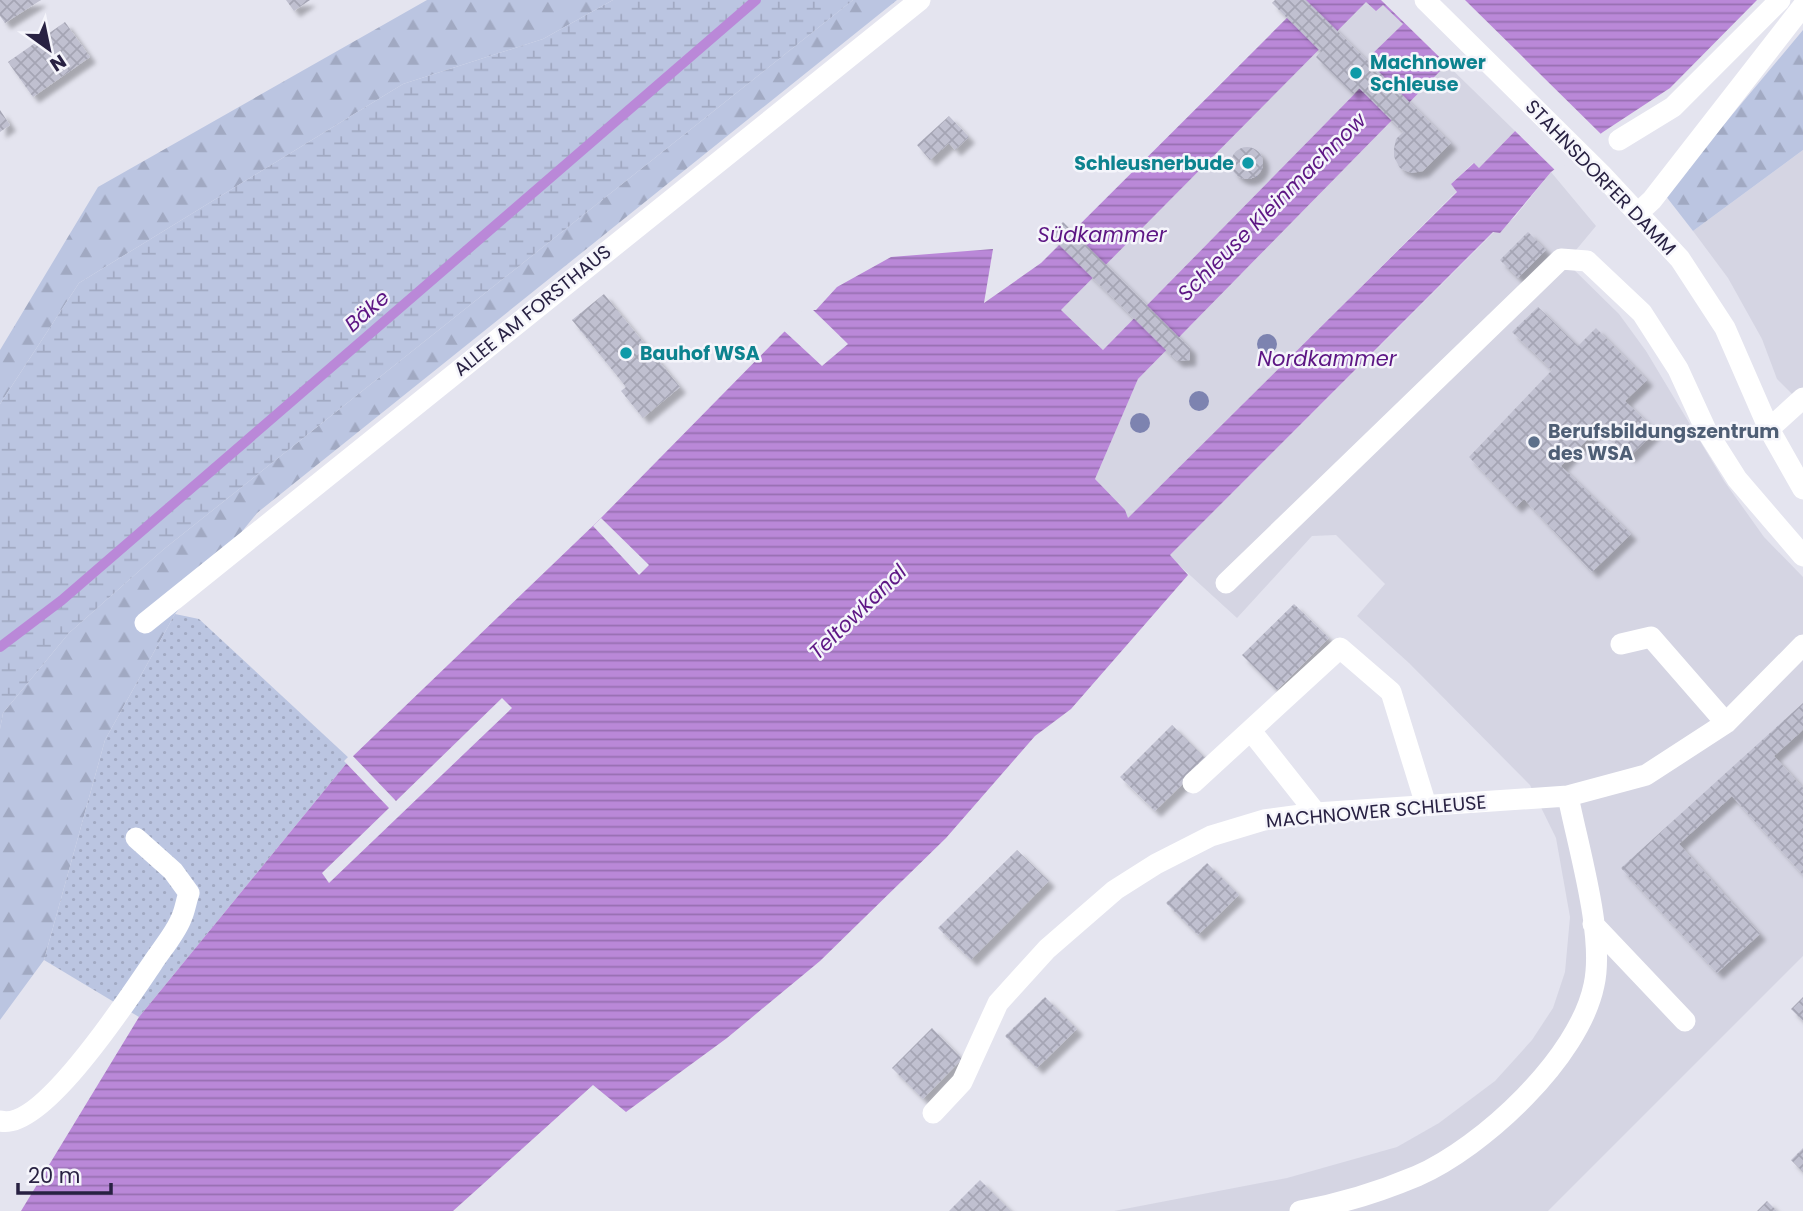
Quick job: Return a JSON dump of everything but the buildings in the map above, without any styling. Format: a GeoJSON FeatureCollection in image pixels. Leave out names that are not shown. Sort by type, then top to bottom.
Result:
{"type":"FeatureCollection","features":[{"type":"Feature","properties":{"kind":"street","name":"ALLEE AM FORSTHAUS"},"geometry":{"type":"LineString","coordinates":[[145,623],[920,0]]}},
{"type":"Feature","properties":{"kind":"street","name":"STAHNSDORFER DAMM"},"geometry":{"type":"LineString","coordinates":[[1425,0],[1601,174],[1679,259],[1725,328],[1769,429],[1803,489]]}},
{"type":"Feature","properties":{"kind":"street"},"geometry":{"type":"LineString","coordinates":[[1619,141],[1673,107],[1780,0]]}},
{"type":"Feature","properties":{"kind":"street"},"geometry":{"type":"LineString","coordinates":[[1638,213],[1652,200],[1803,6]]}},
{"type":"Feature","properties":{"kind":"street"},"geometry":{"type":"LineString","coordinates":[[1226,583],[1561,259],[1587,261],[1642,313],[1678,369],[1706,430],[1737,479],[1803,556]]}},
{"type":"Feature","properties":{"kind":"street"},"geometry":{"type":"LineString","coordinates":[[1769,429],[1803,398]]}},
{"type":"Feature","properties":{"kind":"street"},"geometry":{"type":"LineString","coordinates":[[1621,644],[1651,637],[1726,723]]}},
{"type":"Feature","properties":{"kind":"street","name":"MACHNOWER SCHLEUSE"},"geometry":{"type":"LineString","coordinates":[[933,1113],[962,1082],[998,1003],[1047,949],[1115,890],[1156,864],[1211,836],[1264,820],[1316,813],[1568,796],[1646,775],[1726,723],[1803,645]]}},
{"type":"Feature","properties":{"kind":"street"},"geometry":{"type":"LineString","coordinates":[[1193,783],[1340,648],[1391,692],[1426,805]]}},
{"type":"Feature","properties":{"kind":"street"},"geometry":{"type":"LineString","coordinates":[[1251,731],[1316,813]]}},
{"type":"Feature","properties":{"kind":"street"},"geometry":{"type":"LineString","coordinates":[[1300,1211],[1343,1203],[1419,1175],[1471,1144],[1524,1096],[1578,1029],[1595,985],[1593,924],[1568,796]]}},
{"type":"Feature","properties":{"kind":"street"},"geometry":{"type":"LineString","coordinates":[[0,1121],[15,1122],[35,1109],[72,1073],[114,1020],[181,920],[189,893],[173,871],[136,838]]}},
{"type":"Feature","properties":{"kind":"street"},"geometry":{"type":"LineString","coordinates":[[1593,924],[1685,1021]]}},
{"type":"Feature","properties":{"kind":"shaded area"},"geometry":{"type":"Polygon","coordinates":[[[1366,1],[1383,4],[1403,24],[1369,57],[1380,68],[1103,350],[1061,310],[1366,1]]]}},
{"type":"Feature","properties":{"kind":"shaded area"},"geometry":{"type":"Polygon","coordinates":[[[1450,61],[1519,127],[1479,168],[1473,163],[1451,184],[1457,191],[1128,519],[1095,479],[1138,379],[1450,61]]]}},
{"type":"Feature","properties":{"kind":"shaded area"},"geometry":{"type":"Polygon","coordinates":[[[1803,150],[1803,405],[1777,379],[1762,339],[1728,278],[1693,231],[1803,150]]]}},
{"type":"Feature","properties":{"kind":"shaded area"},"geometry":{"type":"Polygon","coordinates":[[[1551,172],[1596,226],[1566,262],[1619,314],[1646,351],[1724,481],[1764,537],[1803,577],[1803,956],[1548,1211],[1114,1211],[1287,1178],[1397,1147],[1439,1123],[1495,1081],[1532,1040],[1553,1008],[1565,972],[1570,917],[1556,838],[1530,785],[1409,663],[1357,616],[1385,584],[1336,535],[1312,536],[1237,618],[1169,556],[1494,232],[1514,218],[1551,172]]]}},
{"type":"Feature","properties":{"kind":"green space"},"geometry":{"type":"Polygon","coordinates":[[[427,0],[613,0],[543,39],[403,84],[79,283],[0,404],[0,350],[98,187],[427,0]]]}},
{"type":"Feature","properties":{"kind":"green space"},"geometry":{"type":"Polygon","coordinates":[[[613,0],[853,0],[164,549],[69,633],[3,713],[0,729],[0,404],[79,283],[403,84],[543,39],[613,0]]]}},
{"type":"Feature","properties":{"kind":"green space"},"geometry":{"type":"Polygon","coordinates":[[[853,0],[897,0],[257,513],[175,614],[105,740],[44,960],[0,1020],[0,729],[3,713],[69,633],[164,549],[853,0]]]}},
{"type":"Feature","properties":{"kind":"green space"},"geometry":{"type":"Polygon","coordinates":[[[1803,30],[1803,150],[1693,231],[1665,195],[1803,30]]]}},
{"type":"Feature","properties":{"kind":"green space"},"geometry":{"type":"Polygon","coordinates":[[[175,614],[199,619],[350,759],[139,1017],[44,960],[105,740],[175,614]]]}},
{"type":"Feature","properties":{"kind":"water"},"geometry":{"type":"Polygon","coordinates":[[[1305,0],[1757,0],[1670,88],[1603,132],[1551,172],[1500,233],[1493,232],[1170,555],[1188,575],[1071,709],[1035,736],[946,838],[820,961],[727,1038],[626,1112],[593,1085],[453,1211],[21,1211],[139,1017],[350,759],[598,521],[807,310],[816,310],[837,287],[891,257],[993,249],[984,303],[1041,263],[1305,0]],[[1366,2],[1061,310],[1103,350],[1380,68],[1369,57],[1403,24],[1383,5],[1376,11],[1366,2]],[[1450,61],[1138,379],[1095,479],[1125,510],[1128,518],[1457,192],[1451,184],[1474,163],[1479,168],[1518,128],[1450,61]]]}},
{"type":"Feature","properties":{"kind":"pier"},"geometry":{"type":"Polygon","coordinates":[[[1381,0],[1465,0],[1603,136],[1557,172],[1381,0]]]}},
{"type":"Feature","properties":{"kind":"pier"},"geometry":{"type":"Polygon","coordinates":[[[806,307],[810,307],[848,344],[822,366],[782,329],[806,307]]]}},
{"type":"Feature","properties":{"kind":"pier"},"geometry":{"type":"Polygon","coordinates":[[[601,518],[649,565],[639,575],[593,526],[601,518]]]}},
{"type":"Feature","properties":{"kind":"pier"},"geometry":{"type":"Polygon","coordinates":[[[502,698],[512,708],[329,883],[322,873],[389,808],[344,761],[351,754],[396,801],[502,698]]]}},
{"type":"Feature","properties":{"kind":"waterway","name":"Bäke"},"geometry":{"type":"LineString","coordinates":[[0,647],[62,600],[756,0]]}},
{"type":"Feature","properties":{"kind":"place","name":"Machnower Schleuse"},"geometry":{"type":"Point","coordinates":[1356,73]}},
{"type":"Feature","properties":{"kind":"place","name":"Schleusnerbude"},"geometry":{"type":"Point","coordinates":[1248,163]}},
{"type":"Feature","properties":{"kind":"place","name":"Bauhof WSA"},"geometry":{"type":"Point","coordinates":[626,353]}},
{"type":"Feature","properties":{"kind":"place","name":"Berufsbildungszentrum des WSA"},"geometry":{"type":"Point","coordinates":[1534,442]}},
{"type":"Feature","properties":{"kind":"water label","name":"Schleuse Kleinmachnow"},"geometry":{"type":"Point","coordinates":[1272,207]}},
{"type":"Feature","properties":{"kind":"water label","name":"Südkammer"},"geometry":{"type":"Point","coordinates":[1102,235]}},
{"type":"Feature","properties":{"kind":"water label","name":"Nordkammer"},"geometry":{"type":"Point","coordinates":[1327,359]}},
{"type":"Feature","properties":{"kind":"water label","name":"Teltowkanal"},"geometry":{"type":"Point","coordinates":[858,612]}}]}
